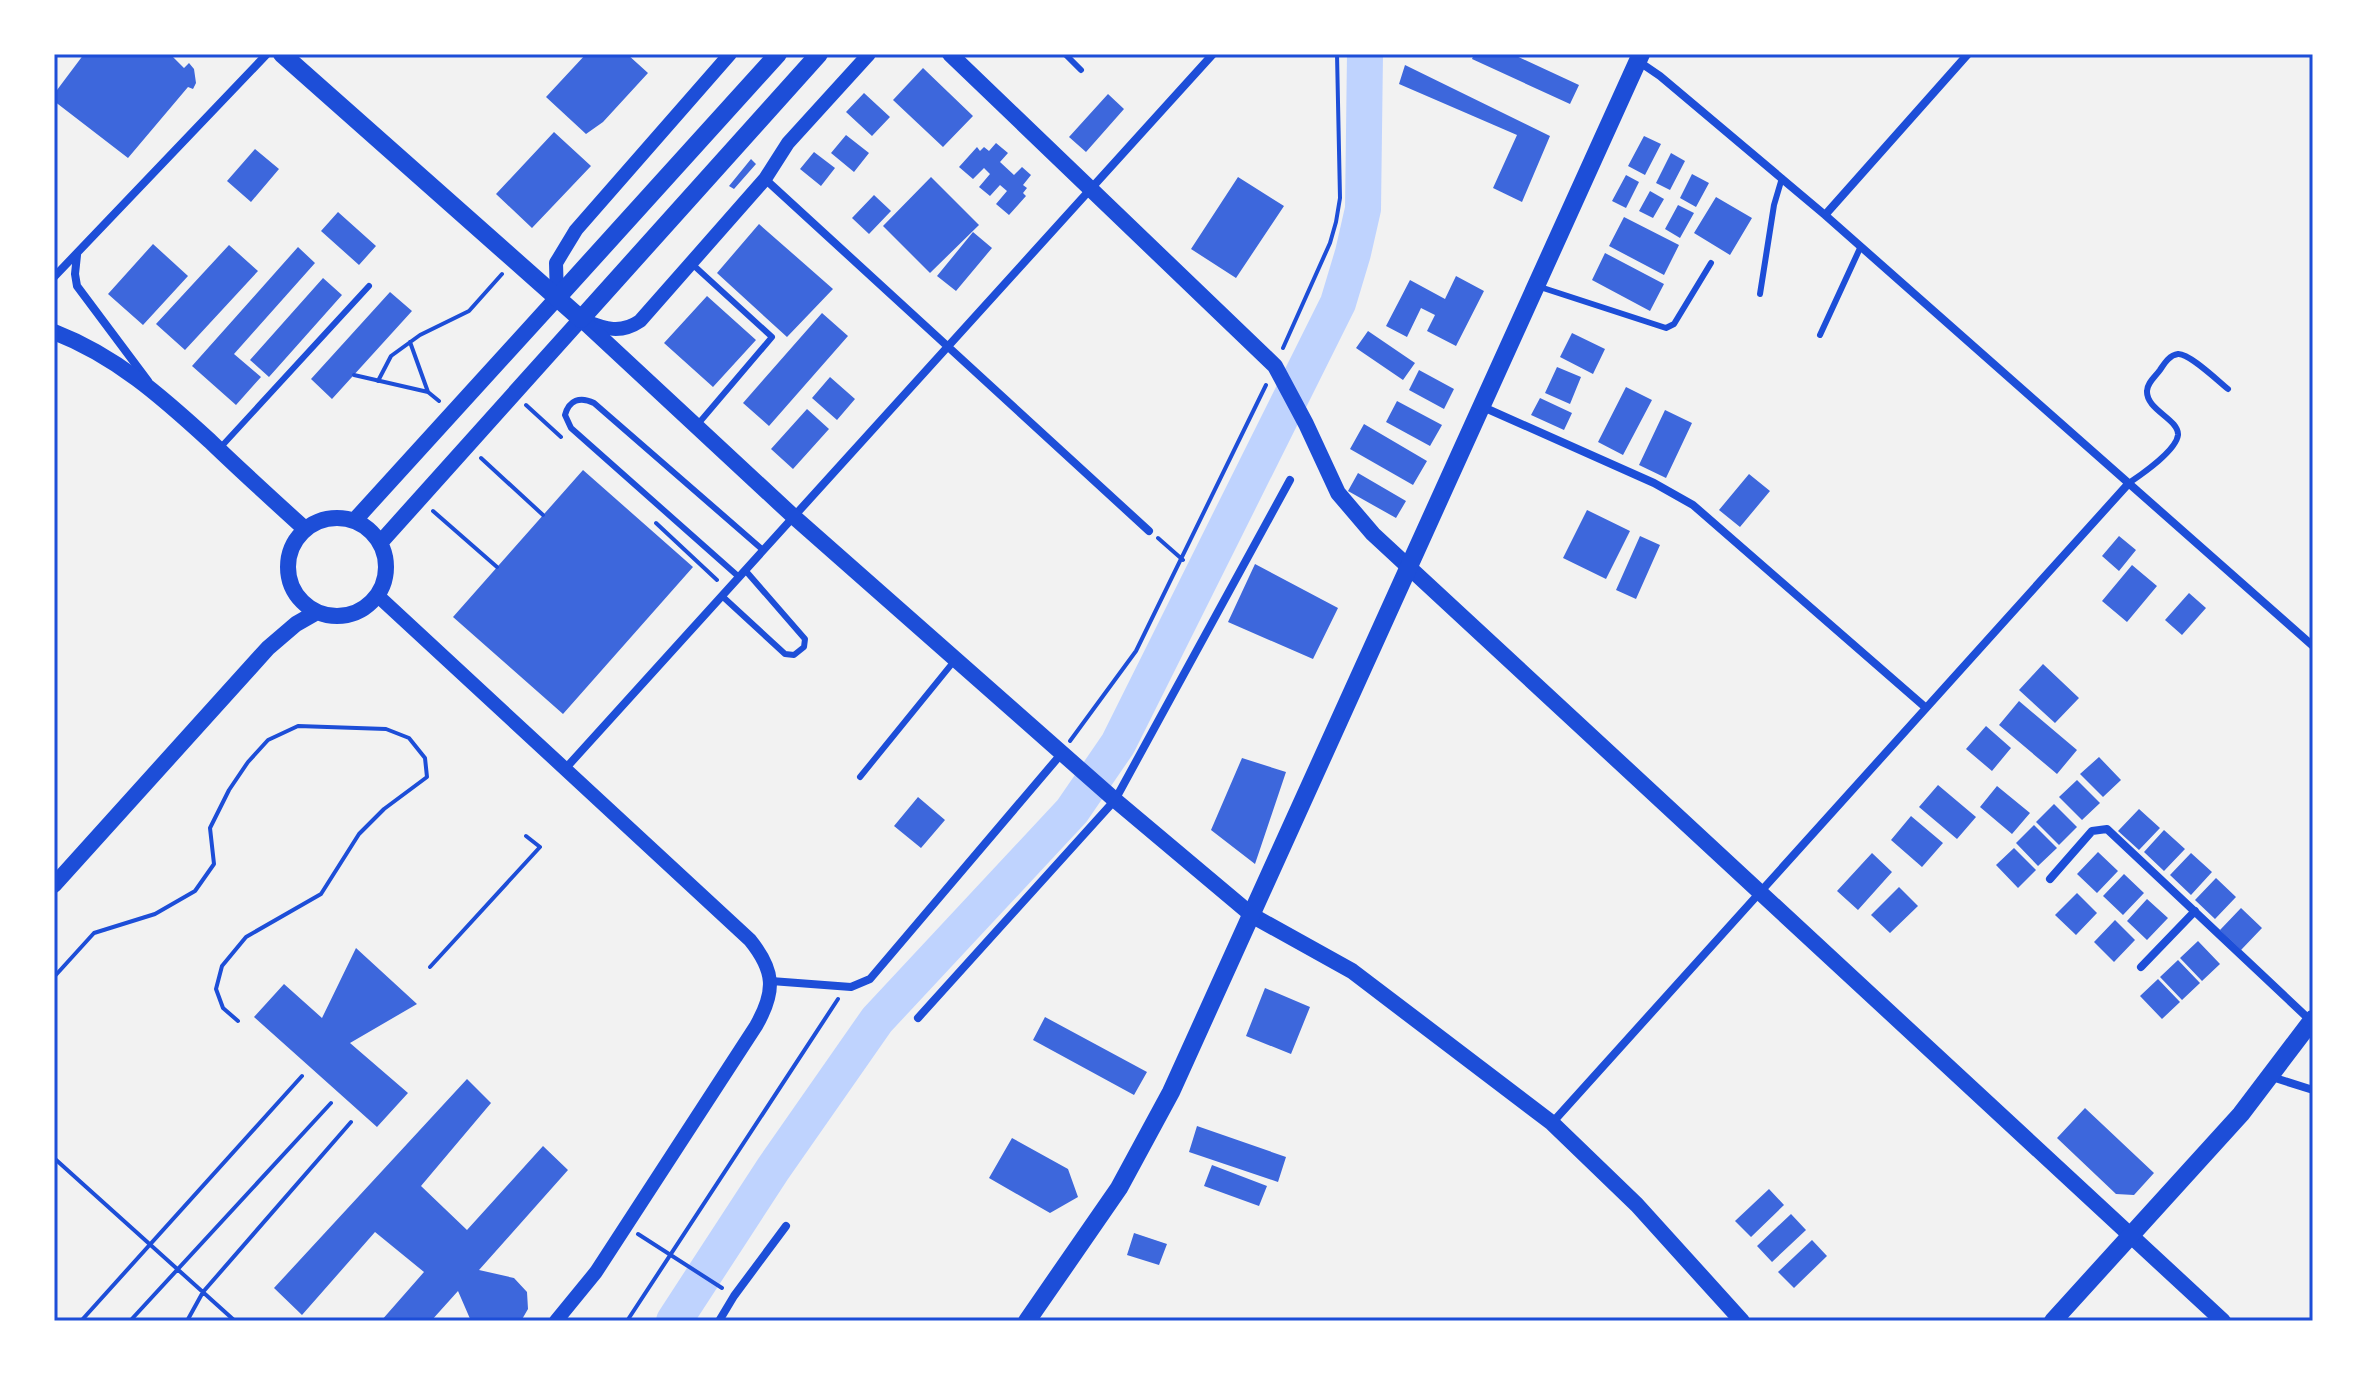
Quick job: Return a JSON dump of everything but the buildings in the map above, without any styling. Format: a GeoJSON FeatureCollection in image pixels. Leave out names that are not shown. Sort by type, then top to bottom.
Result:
{"type":"FeatureCollection","features":[{"type":"Feature","properties":{"kind":"main road"},"geometry":{"type":"LineString","coordinates":[[282,54],[581,319],[793,516],[955,660],[1067,746],[1080,768],[1109,795],[1253,916],[1352,971],[1552,1123],[1637,1205],[1742,1321]]}},
{"type":"Feature","properties":{"kind":"main road"},"geometry":{"type":"LineString","coordinates":[[354,521],[778,54]]}},
{"type":"Feature","properties":{"kind":"main road"},"geometry":{"type":"LineString","coordinates":[[380,543],[819,54]]}},
{"type":"Feature","properties":{"kind":"main road"},"geometry":{"type":"LineString","coordinates":[[950,54],[1275,366],[1338,493],[1363,524],[2223,1321]]}},
{"type":"Feature","properties":{"kind":"main road"},"geometry":{"type":"LineString","coordinates":[[1027,1321],[1096,1223],[1142,1147],[1190,1054],[1640,58]]}},
{"type":"Feature","properties":{"kind":"main road"},"geometry":{"type":"LineString","coordinates":[[54,332],[107,358],[158,394],[305,529]]}},
{"type":"Feature","properties":{"kind":"main road"},"geometry":{"type":"LineString","coordinates":[[328,519],[354,521],[380,543],[386,575],[377,595],[361,610],[351,614],[317,612],[297,596],[290,583],[289,554],[305,529],[328,519]]}},
{"type":"Feature","properties":{"kind":"main road"},"geometry":{"type":"LineString","coordinates":[[54,885],[268,648],[296,624],[317,612]]}},
{"type":"Feature","properties":{"kind":"main road"},"geometry":{"type":"LineString","coordinates":[[2053,1321],[2241,1114],[2272,1077],[2312,1020]]}},
{"type":"Feature","properties":{"kind":"street"},"geometry":{"type":"LineString","coordinates":[[54,277],[267,54]]}},
{"type":"Feature","properties":{"kind":"street"},"geometry":{"type":"LineString","coordinates":[[557,298],[556,263],[562,249],[730,54]]}},
{"type":"Feature","properties":{"kind":"street"},"geometry":{"type":"LineString","coordinates":[[581,319],[602,328],[628,329],[640,321],[765,179],[788,143],[869,54]]}},
{"type":"Feature","properties":{"kind":"street"},"geometry":{"type":"LineString","coordinates":[[565,769],[1213,54]]}},
{"type":"Feature","properties":{"kind":"street"},"geometry":{"type":"LineString","coordinates":[[1825,215],[1968,54]]}},
{"type":"Feature","properties":{"kind":"street"},"geometry":{"type":"LineString","coordinates":[[1640,58],[1861,246],[2313,646]]}},
{"type":"Feature","properties":{"kind":"street"},"geometry":{"type":"LineString","coordinates":[[765,179],[1149,531]]}},
{"type":"Feature","properties":{"kind":"street"},"geometry":{"type":"LineString","coordinates":[[77,255],[75,274],[83,296],[158,394]]}},
{"type":"Feature","properties":{"kind":"street"},"geometry":{"type":"LineString","coordinates":[[1483,406],[1654,483],[1693,505],[1925,707]]}},
{"type":"Feature","properties":{"kind":"street"},"geometry":{"type":"LineString","coordinates":[[918,1018],[1109,795],[1290,480]]}},
{"type":"Feature","properties":{"kind":"street"},"geometry":{"type":"LineString","coordinates":[[1552,1123],[2129,483]]}},
{"type":"Feature","properties":{"kind":"street"},"geometry":{"type":"LineString","coordinates":[[377,595],[750,940],[768,968],[770,994],[761,1019],[588,1283],[556,1321]]}},
{"type":"Feature","properties":{"kind":"street"},"geometry":{"type":"LineString","coordinates":[[771,981],[851,987],[870,979],[1067,746]]}},
{"type":"Feature","properties":{"kind":"street"},"geometry":{"type":"LineString","coordinates":[[2050,879],[2092,831],[2107,829],[2312,1020]]}},
{"type":"Feature","properties":{"kind":"street"},"geometry":{"type":"LineString","coordinates":[[2141,967],[2195,911]]}},
{"type":"Feature","properties":{"kind":"street"},"geometry":{"type":"LineString","coordinates":[[2272,1077],[2313,1090]]}},
{"type":"Feature","properties":{"kind":"street"},"geometry":{"type":"LineString","coordinates":[[719,1321],[786,1226]]}},
{"type":"Feature","properties":{"kind":"lane"},"geometry":{"type":"LineString","coordinates":[[1065,54],[1081,70]]}},
{"type":"Feature","properties":{"kind":"lane"},"geometry":{"type":"LineString","coordinates":[[1760,294],[1774,205],[1782,178]]}},
{"type":"Feature","properties":{"kind":"lane"},"geometry":{"type":"LineString","coordinates":[[1820,335],[1861,246]]}},
{"type":"Feature","properties":{"kind":"lane"},"geometry":{"type":"LineString","coordinates":[[691,263],[772,337],[696,427]]}},
{"type":"Feature","properties":{"kind":"lane"},"geometry":{"type":"LineString","coordinates":[[1537,287],[1666,328],[1674,324],[1711,263]]}},
{"type":"Feature","properties":{"kind":"lane"},"geometry":{"type":"LineString","coordinates":[[219,449],[369,286]]}},
{"type":"Feature","properties":{"kind":"lane"},"geometry":{"type":"LineString","coordinates":[[2129,483],[2157,462],[2178,435],[2176,428],[2149,402],[2147,394],[2148,385],[2170,357],[2186,355],[2228,389]]}},
{"type":"Feature","properties":{"kind":"lane"},"geometry":{"type":"LineString","coordinates":[[722,596],[785,654],[794,655],[804,647],[805,639],[742,574],[571,428],[565,415],[572,402],[579,399],[594,403],[763,550]]}},
{"type":"Feature","properties":{"kind":"lane"},"geometry":{"type":"LineString","coordinates":[[860,777],[955,660]]}},
{"type":"Feature","properties":{"kind":"path"},"geometry":{"type":"LineString","coordinates":[[1282,351],[1330,243],[1336,222],[1340,198],[1337,54]]}},
{"type":"Feature","properties":{"kind":"path"},"geometry":{"type":"LineString","coordinates":[[378,381],[391,356],[410,342],[469,311],[514,260]]}},
{"type":"Feature","properties":{"kind":"path"},"geometry":{"type":"LineString","coordinates":[[410,342],[428,392]]}},
{"type":"Feature","properties":{"kind":"path"},"geometry":{"type":"LineString","coordinates":[[354,375],[428,392],[453,413]]}},
{"type":"Feature","properties":{"kind":"path"},"geometry":{"type":"LineString","coordinates":[[1067,746],[1126,669],[1183,560],[1263,392]]}},
{"type":"Feature","properties":{"kind":"path"},"geometry":{"type":"LineString","coordinates":[[467,446],[543,515]]}},
{"type":"Feature","properties":{"kind":"path"},"geometry":{"type":"LineString","coordinates":[[420,498],[497,567]]}},
{"type":"Feature","properties":{"kind":"path"},"geometry":{"type":"LineString","coordinates":[[1149,531],[1183,560]]}},
{"type":"Feature","properties":{"kind":"path"},"geometry":{"type":"LineString","coordinates":[[54,977],[94,933],[155,914],[195,891],[214,864],[210,828],[229,790],[268,740],[298,726],[386,729],[409,738],[425,758],[427,777],[384,809],[359,834],[321,894],[246,937],[222,966],[216,989],[223,1008],[238,1021]]}},
{"type":"Feature","properties":{"kind":"path"},"geometry":{"type":"LineString","coordinates":[[430,967],[540,847],[526,836]]}},
{"type":"Feature","properties":{"kind":"path"},"geometry":{"type":"LineString","coordinates":[[627,1321],[828,1012],[851,987]]}},
{"type":"Feature","properties":{"kind":"path"},"geometry":{"type":"LineString","coordinates":[[81,1321],[302,1076]]}},
{"type":"Feature","properties":{"kind":"path"},"geometry":{"type":"LineString","coordinates":[[130,1321],[331,1103]]}},
{"type":"Feature","properties":{"kind":"path"},"geometry":{"type":"LineString","coordinates":[[187,1321],[203,1292],[351,1122]]}},
{"type":"Feature","properties":{"kind":"path"},"geometry":{"type":"LineString","coordinates":[[54,1158],[235,1321]]}},
{"type":"Feature","properties":{"kind":"path"},"geometry":{"type":"LineString","coordinates":[[626,1226],[711,1281]]}},
{"type":"Feature","properties":{"kind":"waterway"},"geometry":{"type":"LineString","coordinates":[[674,1321],[773,1169],[877,1020],[1072,811],[1118,744],[1338,303],[1363,209],[1365,54]]}}]}
